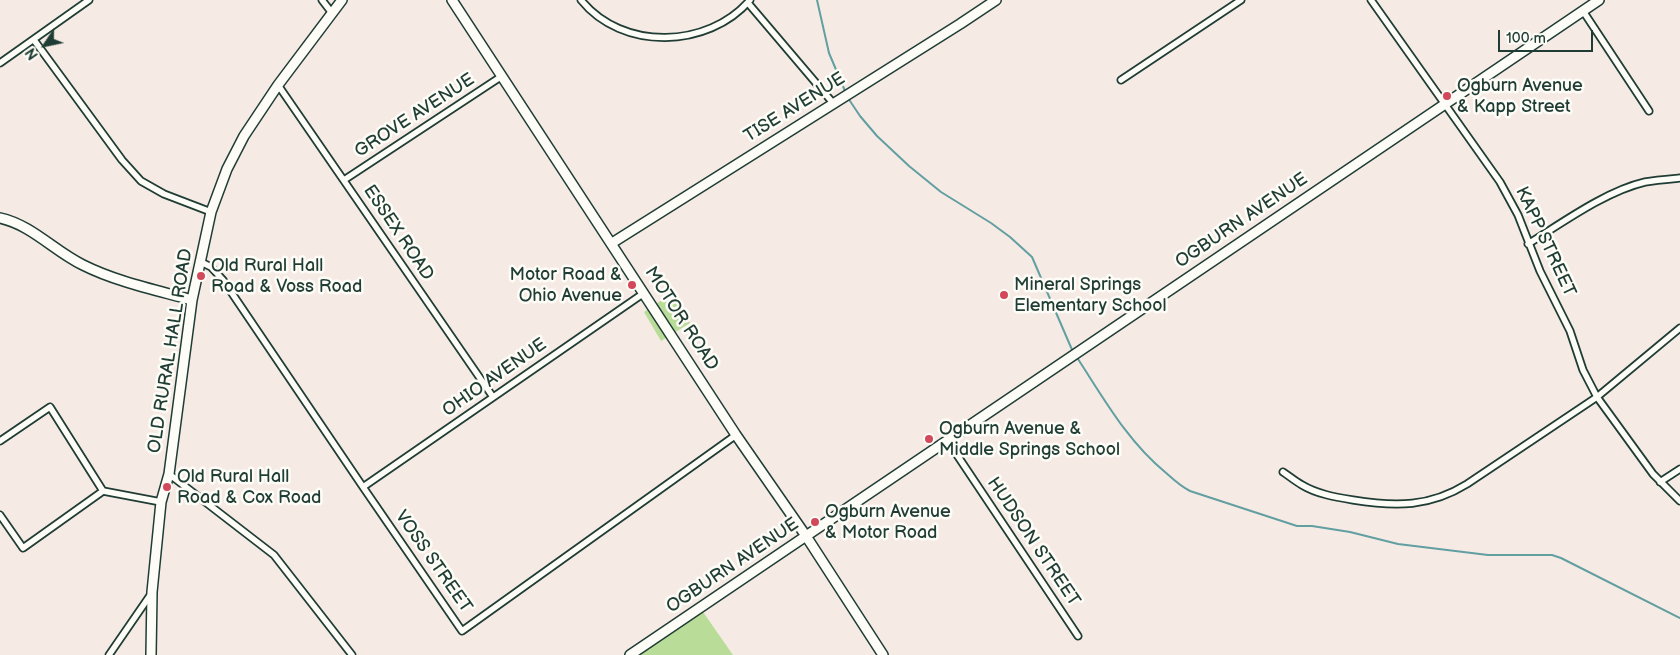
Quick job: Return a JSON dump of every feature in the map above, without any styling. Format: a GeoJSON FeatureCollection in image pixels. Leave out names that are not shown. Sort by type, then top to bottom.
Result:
{"type":"FeatureCollection","features":[{"type":"Feature","properties":{"kind":"street"},"geometry":{"type":"LineString","coordinates":[[0,63],[88,0]]}},
{"type":"Feature","properties":{"kind":"street"},"geometry":{"type":"LineString","coordinates":[[322,0],[332,13]]}},
{"type":"Feature","properties":{"kind":"street","name":"OLD RURAL HALL ROAD"},"geometry":{"type":"LineString","coordinates":[[152,655],[152,592],[161,502],[169,474],[192,300],[212,212],[234,154],[278,85],[342,0]]}},
{"type":"Feature","properties":{"kind":"street","name":"MOTOR ROAD"},"geometry":{"type":"LineString","coordinates":[[452,0],[736,435],[806,536],[884,655]]}},
{"type":"Feature","properties":{"kind":"street"},"geometry":{"type":"LineString","coordinates":[[581,0],[595,15],[623,30],[645,37],[660,38],[688,36],[705,31],[726,21],[749,2],[834,102]]}},
{"type":"Feature","properties":{"kind":"street","name":"TISE AVENUE"},"geometry":{"type":"LineString","coordinates":[[612,243],[996,0]]}},
{"type":"Feature","properties":{"kind":"street"},"geometry":{"type":"LineString","coordinates":[[1121,80],[1241,0]]}},
{"type":"Feature","properties":{"kind":"street","name":"KAPP STREET"},"geometry":{"type":"LineString","coordinates":[[1371,0],[1500,182],[1518,216],[1528,244],[1570,332],[1583,370],[1597,397],[1660,482],[1680,501]]}},
{"type":"Feature","properties":{"kind":"street","name":"OGBURN AVENUE"},"geometry":{"type":"LineString","coordinates":[[630,655],[1599,0]]}},
{"type":"Feature","properties":{"kind":"street"},"geometry":{"type":"LineString","coordinates":[[1584,11],[1649,110]]}},
{"type":"Feature","properties":{"kind":"street"},"geometry":{"type":"LineString","coordinates":[[34,40],[122,160],[141,181],[164,194],[212,212]]}},
{"type":"Feature","properties":{"kind":"street","name":"GROVE AVENUE"},"geometry":{"type":"LineString","coordinates":[[344,180],[502,76]]}},
{"type":"Feature","properties":{"kind":"street","name":"ESSEX ROAD"},"geometry":{"type":"LineString","coordinates":[[278,85],[494,397]]}},
{"type":"Feature","properties":{"kind":"street"},"geometry":{"type":"LineString","coordinates":[[1528,244],[1582,211],[1620,191],[1645,182],[1680,178]]}},
{"type":"Feature","properties":{"kind":"street"},"geometry":{"type":"LineString","coordinates":[[0,218],[20,224],[69,258],[85,266],[125,282],[192,300]]}},
{"type":"Feature","properties":{"kind":"street","name":"VOSS STREET"},"geometry":{"type":"LineString","coordinates":[[201,262],[211,267],[223,280],[462,631],[736,435]]}},
{"type":"Feature","properties":{"kind":"street","name":"OHIO AVENUE"},"geometry":{"type":"LineString","coordinates":[[363,487],[644,293]]}},
{"type":"Feature","properties":{"kind":"street"},"geometry":{"type":"LineString","coordinates":[[1283,472],[1301,485],[1339,498],[1391,505],[1405,505],[1434,500],[1467,484],[1597,397],[1680,328]]}},
{"type":"Feature","properties":{"kind":"street"},"geometry":{"type":"LineString","coordinates":[[0,441],[50,407],[103,491]]}},
{"type":"Feature","properties":{"kind":"street","name":"HUDSON STREET"},"geometry":{"type":"LineString","coordinates":[[946,440],[1078,636]]}},
{"type":"Feature","properties":{"kind":"street"},"geometry":{"type":"LineString","coordinates":[[1660,482],[1680,469]]}},
{"type":"Feature","properties":{"kind":"street"},"geometry":{"type":"LineString","coordinates":[[169,474],[274,555],[352,655]]}},
{"type":"Feature","properties":{"kind":"street"},"geometry":{"type":"LineString","coordinates":[[0,515],[23,548],[103,491],[161,502]]}},
{"type":"Feature","properties":{"kind":"street"},"geometry":{"type":"LineString","coordinates":[[109,655],[152,592]]}},
{"type":"Feature","properties":{"kind":"green space"},"geometry":{"type":"Polygon","coordinates":[[[672,293],[690,323],[661,341],[644,312],[672,293]]]}},
{"type":"Feature","properties":{"kind":"green space"},"geometry":{"type":"Polygon","coordinates":[[[701,609],[733,655],[633,655],[701,609]]]}},
{"type":"Feature","properties":{"kind":"waterway"},"geometry":{"type":"LineString","coordinates":[[817,0],[829,53],[845,91]]}},
{"type":"Feature","properties":{"kind":"waterway"},"geometry":{"type":"LineString","coordinates":[[848,98],[877,136],[909,166],[941,192],[1010,237],[1032,257],[1073,352]]}},
{"type":"Feature","properties":{"kind":"waterway"},"geometry":{"type":"LineString","coordinates":[[1076,356],[1116,418],[1139,447],[1174,480],[1190,491],[1297,526],[1312,526],[1350,532],[1398,544],[1488,555],[1552,555],[1680,618]]}},
{"type":"Feature","properties":{"kind":"place","name":"Ogburn Avenue & Kapp Street"},"geometry":{"type":"Point","coordinates":[1447,96]}},
{"type":"Feature","properties":{"kind":"place","name":"Old Rural Hall Road & Voss Road"},"geometry":{"type":"Point","coordinates":[201,276]}},
{"type":"Feature","properties":{"kind":"place","name":"Motor Road & Ohio Avenue"},"geometry":{"type":"Point","coordinates":[632,285]}},
{"type":"Feature","properties":{"kind":"place","name":"Mineral Springs Elementary School"},"geometry":{"type":"Point","coordinates":[1004,295]}},
{"type":"Feature","properties":{"kind":"place","name":"Ogburn Avenue & Middle Springs School"},"geometry":{"type":"Point","coordinates":[929,439]}},
{"type":"Feature","properties":{"kind":"place","name":"Old Rural Hall Road & Cox Road"},"geometry":{"type":"Point","coordinates":[167,487]}},
{"type":"Feature","properties":{"kind":"place","name":"Ogburn Avenue & Motor Road"},"geometry":{"type":"Point","coordinates":[815,522]}}]}
